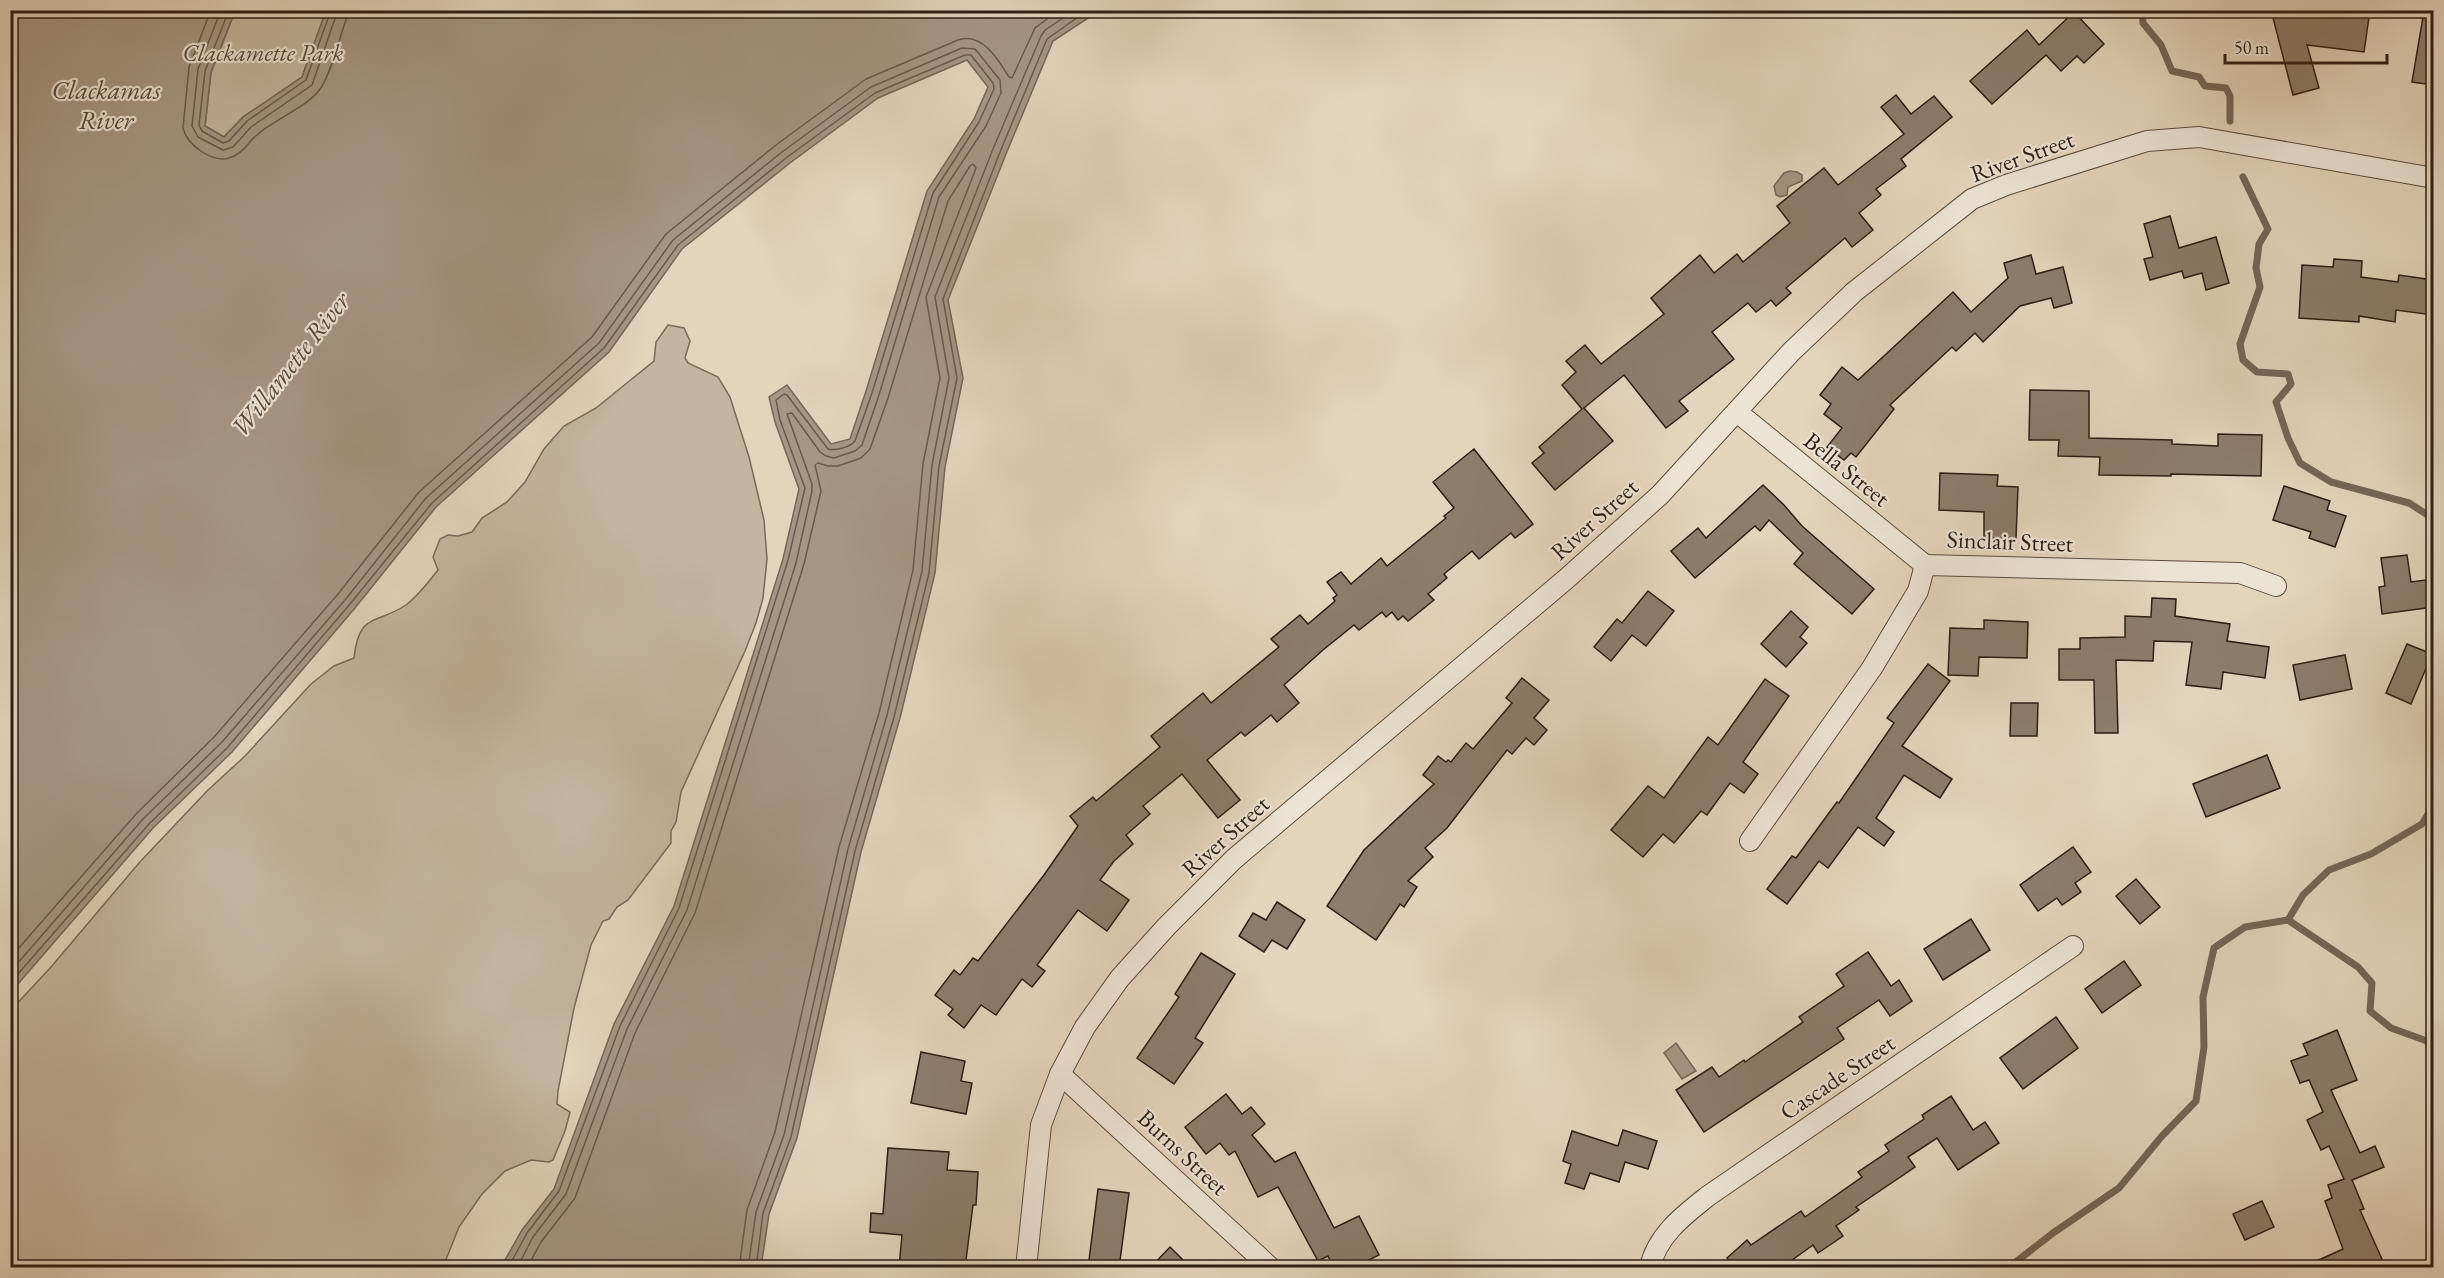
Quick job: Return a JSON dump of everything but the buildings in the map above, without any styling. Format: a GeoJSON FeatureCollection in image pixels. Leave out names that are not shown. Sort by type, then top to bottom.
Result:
{"type":"FeatureCollection","features":[{"type":"Feature","properties":{"kind":"street","name":"River Street"},"geometry":{"type":"LineString","coordinates":[[1026,1268],[1041,1125],[1060,1074],[1085,1027],[1120,978],[1167,926],[1234,859],[1574,572],[1660,495],[1791,352],[1854,292],[1972,200],[2006,185],[2147,141],[2199,136],[2433,178]]}},
{"type":"Feature","properties":{"kind":"street","name":"Bella Street"},"geometry":{"type":"LineString","coordinates":[[1737,412],[1925,565]]}},
{"type":"Feature","properties":{"kind":"street","name":"Sinclair Street"},"geometry":{"type":"LineString","coordinates":[[1750,841],[1872,668],[1918,591],[1925,565],[2240,573],[2276,586]]}},
{"type":"Feature","properties":{"kind":"street","name":"Cascade Street"},"geometry":{"type":"LineString","coordinates":[[1650,1268],[1653,1255],[1675,1222],[1708,1196],[2073,946]]}},
{"type":"Feature","properties":{"kind":"street","name":"Burns Street"},"geometry":{"type":"LineString","coordinates":[[1060,1074],[1271,1268]]}},
{"type":"Feature","properties":{"kind":"green space","name":"Clackamette Park"},"geometry":{"type":"Polygon","coordinates":[[[235,11],[326,11],[302,77],[243,117],[224,137],[205,126],[211,73],[235,11]]]}},
{"type":"Feature","properties":{"kind":"green space"},"geometry":{"type":"Polygon","coordinates":[[[668,325],[684,328],[690,341],[685,358],[688,363],[718,377],[730,397],[749,457],[764,520],[767,559],[763,598],[745,651],[681,792],[676,822],[671,831],[671,843],[628,900],[617,907],[609,919],[603,921],[591,945],[574,1008],[558,1091],[557,1104],[570,1112],[553,1160],[549,1162],[531,1160],[505,1171],[482,1194],[459,1227],[443,1267],[11,1267],[11,1010],[51,967],[139,863],[207,791],[245,756],[311,684],[334,666],[354,658],[356,643],[365,626],[406,605],[419,593],[438,570],[433,557],[440,539],[448,535],[458,536],[472,532],[482,518],[507,502],[525,482],[544,449],[564,426],[596,408],[654,361],[656,342],[668,325]]]}},
{"type":"Feature","properties":{"kind":"water"},"geometry":{"type":"Polygon","coordinates":[[[11,10],[235,11],[211,72],[205,126],[224,137],[243,117],[302,77],[326,11],[1099,11],[1053,41],[948,300],[963,378],[945,467],[935,573],[900,718],[861,852],[797,1138],[769,1214],[761,1267],[501,1267],[522,1230],[554,1189],[614,1024],[674,906],[783,559],[799,489],[775,422],[769,397],[787,385],[831,444],[850,439],[927,191],[974,119],[988,87],[967,60],[878,98],[790,163],[682,249],[609,352],[436,507],[355,608],[232,752],[153,828],[11,992],[11,10]]]}},
{"type":"Feature","properties":{"kind":"water"},"geometry":{"type":"Polygon","coordinates":[[[1790,171],[1802,175],[1802,181],[1788,187],[1787,195],[1780,197],[1776,195],[1774,186],[1784,173],[1790,171]]]}},
{"type":"Feature","properties":{"kind":"water"},"geometry":{"type":"Polygon","coordinates":[[[1676,1043],[1696,1071],[1682,1079],[1664,1053],[1676,1043]]]}},
{"type":"Feature","properties":{"kind":"waterway"},"geometry":{"type":"LineString","coordinates":[[2142,10],[2143,23],[2161,45],[2172,71],[2199,77],[2205,86],[2226,88],[2230,96],[2230,121]]}},
{"type":"Feature","properties":{"kind":"waterway"},"geometry":{"type":"LineString","coordinates":[[2243,177],[2268,229],[2259,244],[2256,268],[2260,287],[2240,344],[2243,360],[2257,372],[2288,374],[2291,384],[2276,402],[2288,438],[2300,463],[2331,482],[2409,503],[2434,519]]}},
{"type":"Feature","properties":{"kind":"waterway"},"geometry":{"type":"LineString","coordinates":[[2434,804],[2422,824],[2371,854],[2329,870],[2303,895],[2288,920],[2358,967],[2372,983],[2370,1011],[2391,1028],[2427,1041],[2434,1055]]}},
{"type":"Feature","properties":{"kind":"waterway"},"geometry":{"type":"LineString","coordinates":[[2008,1268],[2053,1233],[2119,1188],[2162,1136],[2196,1101],[2204,1047],[2203,997],[2214,948],[2245,927],[2288,920]]}},
{"type":"Feature","properties":{"kind":"water label","name":"Clackamas River"},"geometry":{"type":"Point","coordinates":[106,105]}},
{"type":"Feature","properties":{"kind":"water label","name":"Willamette River"},"geometry":{"type":"Point","coordinates":[290,364]}}]}
